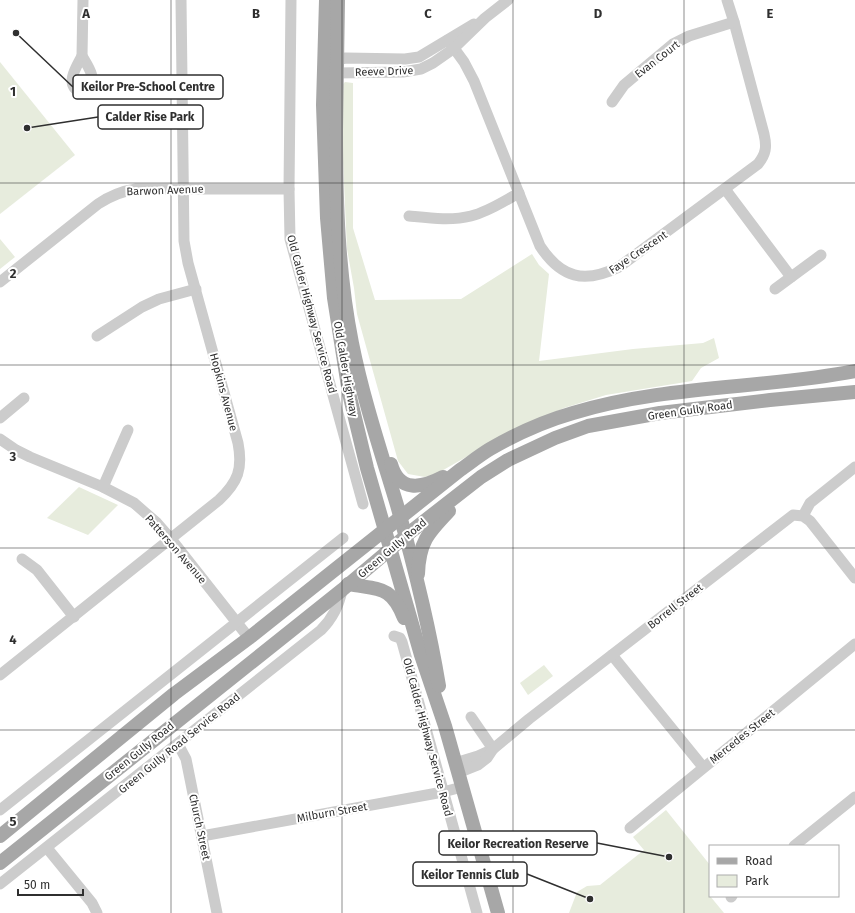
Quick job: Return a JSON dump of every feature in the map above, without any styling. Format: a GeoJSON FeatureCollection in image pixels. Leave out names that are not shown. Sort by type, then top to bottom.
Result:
{"type":"FeatureCollection","features":[{"type":"Feature","properties":{"kind":"main road","name":"Old Calder Highway"},"geometry":{"type":"LineString","coordinates":[[326,0],[332,66],[340,256],[343,289],[352,344],[372,421],[405,536],[432,643],[445,726]]}},
{"type":"Feature","properties":{"kind":"main road","name":"Old Calder Highway"},"geometry":{"type":"LineString","coordinates":[[338,0],[325,177],[334,298],[344,362],[367,468],[386,529],[421,655],[445,726],[498,913]]}},
{"type":"Feature","properties":{"kind":"main road"},"geometry":{"type":"LineString","coordinates":[[352,344],[377,415],[392,467],[399,479],[409,485],[423,485],[434,481],[476,459]]}},
{"type":"Feature","properties":{"kind":"main road","name":"Green Gully Road"},"geometry":{"type":"LineString","coordinates":[[1,834],[174,694],[249,638],[400,518],[489,450],[520,434],[572,413],[599,406],[683,391],[774,382],[855,371]]}},
{"type":"Feature","properties":{"kind":"main road","name":"Green Gully Road"},"geometry":{"type":"LineString","coordinates":[[0,863],[345,587],[405,536],[481,477],[498,466],[555,438],[588,426],[660,413],[855,392]]}},
{"type":"Feature","properties":{"kind":"main road"},"geometry":{"type":"LineString","coordinates":[[418,587],[419,559],[426,536],[481,477]]}},
{"type":"Feature","properties":{"kind":"main road"},"geometry":{"type":"LineString","coordinates":[[345,587],[376,588],[385,591],[391,596],[399,606],[421,655]]}},
{"type":"Feature","properties":{"kind":"main road"},"geometry":{"type":"LineString","coordinates":[[1,834],[15,850]]}},
{"type":"Feature","properties":{"kind":"street"},"geometry":{"type":"LineString","coordinates":[[82,56],[83,0]]}},
{"type":"Feature","properties":{"kind":"street","name":"Hopkins Avenue"},"geometry":{"type":"LineString","coordinates":[[0,675],[227,493],[236,480],[240,465],[238,443],[184,241],[181,0]]}},
{"type":"Feature","properties":{"kind":"street"},"geometry":{"type":"LineString","coordinates":[[283,0],[291,0]]}},
{"type":"Feature","properties":{"kind":"street","name":"Old Calder Highway Service Road"},"geometry":{"type":"LineString","coordinates":[[291,0],[289,188],[290,239],[363,504]]}},
{"type":"Feature","properties":{"kind":"street","name":"Reeve Drive"},"geometry":{"type":"LineString","coordinates":[[332,66],[346,58],[413,58],[426,54],[451,44],[508,0]]}},
{"type":"Feature","properties":{"kind":"street","name":"Faye Crescent"},"geometry":{"type":"LineString","coordinates":[[451,44],[464,62],[474,81],[540,246],[547,257],[558,268],[569,273],[587,277],[607,273],[619,267],[758,164],[764,156],[766,143],[727,0]]}},
{"type":"Feature","properties":{"kind":"street","name":"Evan Court"},"geometry":{"type":"LineString","coordinates":[[612,102],[624,85],[673,44],[689,36],[734,22]]}},
{"type":"Feature","properties":{"kind":"street","name":"Barwon Avenue"},"geometry":{"type":"LineString","coordinates":[[0,282],[98,204],[109,197],[128,190],[289,188]]}},
{"type":"Feature","properties":{"kind":"street"},"geometry":{"type":"LineString","coordinates":[[725,189],[791,277]]}},
{"type":"Feature","properties":{"kind":"street"},"geometry":{"type":"LineString","coordinates":[[409,216],[443,218],[470,216],[492,208],[519,193]]}},
{"type":"Feature","properties":{"kind":"street"},"geometry":{"type":"LineString","coordinates":[[775,289],[821,255]]}},
{"type":"Feature","properties":{"kind":"street"},"geometry":{"type":"LineString","coordinates":[[97,336],[146,305],[159,299],[196,289]]}},
{"type":"Feature","properties":{"kind":"street"},"geometry":{"type":"LineString","coordinates":[[0,418],[24,398]]}},
{"type":"Feature","properties":{"kind":"street"},"geometry":{"type":"LineString","coordinates":[[103,487],[128,430]]}},
{"type":"Feature","properties":{"kind":"street","name":"Patterson Avenue"},"geometry":{"type":"LineString","coordinates":[[0,439],[16,450],[30,457],[103,487],[134,503],[157,523],[171,539],[249,638]]}},
{"type":"Feature","properties":{"kind":"street"},"geometry":{"type":"LineString","coordinates":[[855,467],[810,502],[802,516],[810,521],[855,578]]}},
{"type":"Feature","properties":{"kind":"street","name":"Borrell Street"},"geometry":{"type":"LineString","coordinates":[[457,768],[494,749],[516,730],[789,518],[798,514],[802,516]]}},
{"type":"Feature","properties":{"kind":"street"},"geometry":{"type":"LineString","coordinates":[[0,810],[238,623],[343,538]]}},
{"type":"Feature","properties":{"kind":"street"},"geometry":{"type":"LineString","coordinates":[[22,558],[37,570],[74,617]]}},
{"type":"Feature","properties":{"kind":"street","name":"Green Gully Road Service Road"},"geometry":{"type":"LineString","coordinates":[[0,884],[26,865],[321,630],[330,620],[339,605],[345,587]]}},
{"type":"Feature","properties":{"kind":"street","name":"Old Calder Highway Service Road"},"geometry":{"type":"LineString","coordinates":[[394,636],[400,638],[402,642],[477,913]]}},
{"type":"Feature","properties":{"kind":"street","name":"Mercedes Street"},"geometry":{"type":"LineString","coordinates":[[630,828],[855,644]]}},
{"type":"Feature","properties":{"kind":"street"},"geometry":{"type":"LineString","coordinates":[[612,655],[703,767]]}},
{"type":"Feature","properties":{"kind":"street"},"geometry":{"type":"LineString","coordinates":[[471,717],[494,749]]}},
{"type":"Feature","properties":{"kind":"street","name":"Church Street"},"geometry":{"type":"LineString","coordinates":[[178,744],[186,759],[217,913]]}},
{"type":"Feature","properties":{"kind":"street","name":"Milburn Street"},"geometry":{"type":"LineString","coordinates":[[202,836],[443,792],[462,787]]}},
{"type":"Feature","properties":{"kind":"street"},"geometry":{"type":"LineString","coordinates":[[795,845],[855,797]]}},
{"type":"Feature","properties":{"kind":"street"},"geometry":{"type":"LineString","coordinates":[[47,848],[92,903],[97,913]]}},
{"type":"Feature","properties":{"kind":"street"},"geometry":{"type":"LineString","coordinates":[[15,850],[26,865]]}},
{"type":"Feature","properties":{"kind":"green space"},"geometry":{"type":"Polygon","coordinates":[[[0,62],[75,155],[0,214],[0,62]]]}},
{"type":"Feature","properties":{"kind":"green space"},"geometry":{"type":"Polygon","coordinates":[[[345,82],[353,83],[353,228],[375,300],[461,299],[532,254],[539,265],[549,274],[539,361],[633,349],[703,343],[714,338],[719,358],[701,368],[692,381],[606,395],[564,408],[503,436],[438,473],[425,477],[408,474],[398,461],[357,314],[347,249],[340,95],[342,85],[345,82]]]}},
{"type":"Feature","properties":{"kind":"green space"},"geometry":{"type":"Polygon","coordinates":[[[0,239],[15,257],[0,269],[0,239]]]}},
{"type":"Feature","properties":{"kind":"green space"},"geometry":{"type":"Polygon","coordinates":[[[79,487],[118,505],[88,535],[47,518],[79,487]]]}},
{"type":"Feature","properties":{"kind":"green space"},"geometry":{"type":"Polygon","coordinates":[[[544,665],[553,676],[528,695],[520,683],[544,665]]]}},
{"type":"Feature","properties":{"kind":"green space"},"geometry":{"type":"Polygon","coordinates":[[[666,810],[709,864],[709,897],[711,897],[724,913],[569,913],[577,892],[587,886],[600,885],[644,850],[633,837],[666,810]]]}},
{"type":"Feature","properties":{"kind":"place","name":"Keilor Pre-School Centre"},"geometry":{"type":"Point","coordinates":[16,33]}},
{"type":"Feature","properties":{"kind":"place","name":"Calder Rise Park"},"geometry":{"type":"Point","coordinates":[27,128]}},
{"type":"Feature","properties":{"kind":"place","name":"Keilor Recreation Reserve"},"geometry":{"type":"Point","coordinates":[669,857]}},
{"type":"Feature","properties":{"kind":"place","name":"Keilor Tennis Club"},"geometry":{"type":"Point","coordinates":[590,899]}}]}
